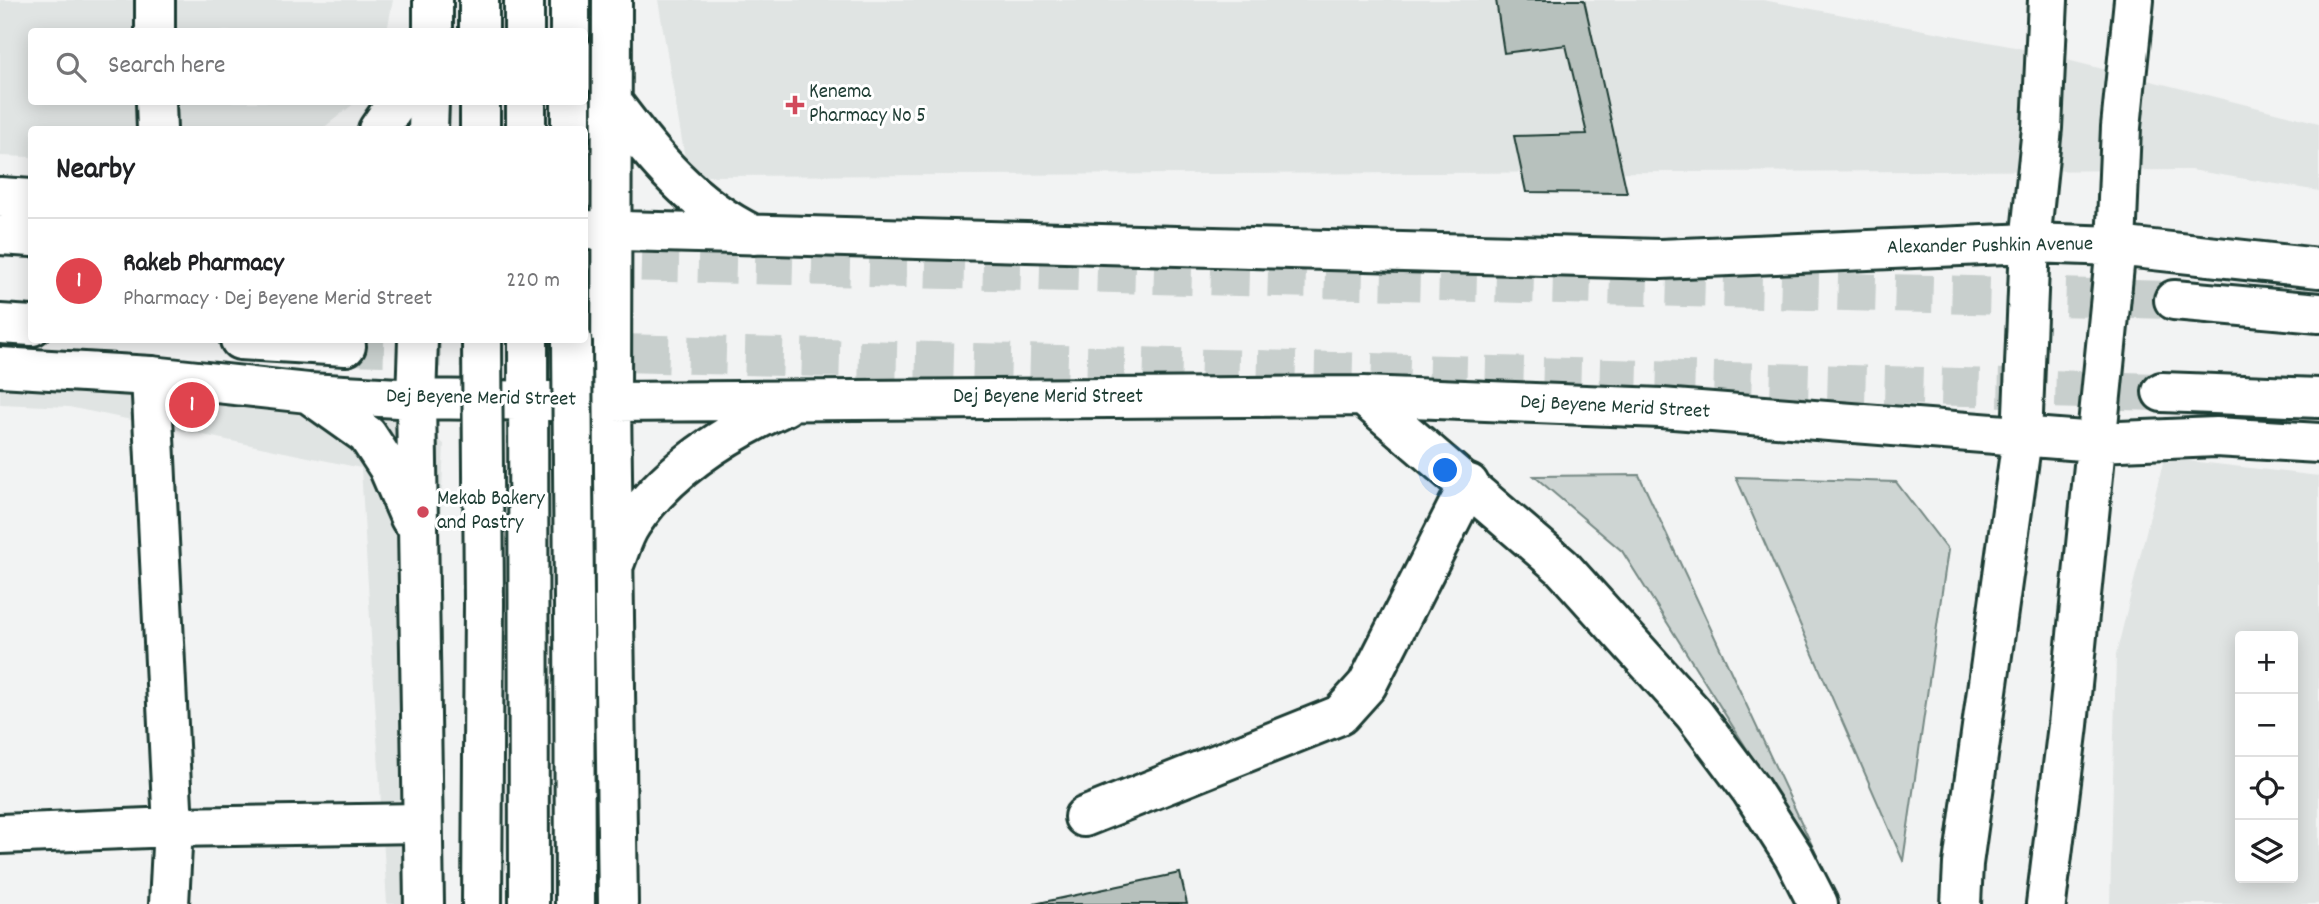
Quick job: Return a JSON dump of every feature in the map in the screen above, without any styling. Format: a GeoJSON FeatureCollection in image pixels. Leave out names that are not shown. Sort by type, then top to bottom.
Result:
{"type":"FeatureCollection","features":[{"type":"Feature","properties":{"kind":"main road"},"geometry":{"type":"LineString","coordinates":[[155,0],[155,28]]}},
{"type":"Feature","properties":{"kind":"main road"},"geometry":{"type":"LineString","coordinates":[[433,0],[433,28]]}},
{"type":"Feature","properties":{"kind":"main road"},"geometry":{"type":"LineString","coordinates":[[479,0],[479,28]]}},
{"type":"Feature","properties":{"kind":"main road"},"geometry":{"type":"LineString","coordinates":[[524,0],[524,28]]}},
{"type":"Feature","properties":{"kind":"main road"},"geometry":{"type":"LineString","coordinates":[[570,0],[570,28]]}},
{"type":"Feature","properties":{"kind":"main road"},"geometry":{"type":"LineString","coordinates":[[612,0],[612,102],[599,232],[611,402],[618,904]]}},
{"type":"Feature","properties":{"kind":"main road"},"geometry":{"type":"LineString","coordinates":[[1961,904],[1963,864],[2022,438],[2030,243],[2042,128],[2048,0]]}},
{"type":"Feature","properties":{"kind":"main road"},"geometry":{"type":"LineString","coordinates":[[2046,904],[2068,724],[2116,246],[2121,128],[2134,0]]}},
{"type":"Feature","properties":{"kind":"main road"},"geometry":{"type":"LineString","coordinates":[[612,102],[648,150],[697,199],[721,219],[757,237]]}},
{"type":"Feature","properties":{"kind":"main road"},"geometry":{"type":"LineString","coordinates":[[156,105],[157,126]]}},
{"type":"Feature","properties":{"kind":"main road"},"geometry":{"type":"LineString","coordinates":[[381,126],[395,105]]}},
{"type":"Feature","properties":{"kind":"main road"},"geometry":{"type":"LineString","coordinates":[[428,126],[429,105]]}},
{"type":"Feature","properties":{"kind":"main road"},"geometry":{"type":"LineString","coordinates":[[480,105],[480,126]]}},
{"type":"Feature","properties":{"kind":"main road"},"geometry":{"type":"LineString","coordinates":[[526,105],[526,126]]}},
{"type":"Feature","properties":{"kind":"main road"},"geometry":{"type":"LineString","coordinates":[[570,105],[571,126]]}},
{"type":"Feature","properties":{"kind":"main road"},"geometry":{"type":"LineString","coordinates":[[0,197],[28,199]]}},
{"type":"Feature","properties":{"kind":"main road"},"geometry":{"type":"LineString","coordinates":[[599,232],[757,237]]}},
{"type":"Feature","properties":{"kind":"main road"},"geometry":{"type":"LineString","coordinates":[[0,235],[28,237]]}},
{"type":"Feature","properties":{"kind":"main road","name":"Alexander Pushkin Avenue"},"geometry":{"type":"LineString","coordinates":[[757,237],[1660,259],[2030,243],[2116,246],[2319,268]]}},
{"type":"Feature","properties":{"kind":"main road"},"geometry":{"type":"LineString","coordinates":[[2174,300],[2319,313]]}},
{"type":"Feature","properties":{"kind":"main road"},"geometry":{"type":"LineString","coordinates":[[0,324],[28,326]]}},
{"type":"Feature","properties":{"kind":"main road"},"geometry":{"type":"LineString","coordinates":[[293,343],[346,346]]}},
{"type":"Feature","properties":{"kind":"main road"},"geometry":{"type":"LineString","coordinates":[[418,343],[416,399],[424,904]]}},
{"type":"Feature","properties":{"kind":"main road"},"geometry":{"type":"LineString","coordinates":[[482,343],[482,904]]}},
{"type":"Feature","properties":{"kind":"main road"},"geometry":{"type":"LineString","coordinates":[[528,343],[529,904]]}},
{"type":"Feature","properties":{"kind":"main road"},"geometry":{"type":"LineString","coordinates":[[572,343],[575,904]]}},
{"type":"Feature","properties":{"kind":"main road","name":"Dej Beyene Merid Street"},"geometry":{"type":"LineString","coordinates":[[0,367],[151,376],[308,393],[416,399],[611,402],[1363,396],[1661,408],[2096,442]]}},
{"type":"Feature","properties":{"kind":"main road"},"geometry":{"type":"LineString","coordinates":[[151,376],[173,827],[169,904]]}},
{"type":"Feature","properties":{"kind":"main road"},"geometry":{"type":"LineString","coordinates":[[2162,392],[2319,398]]}},
{"type":"Feature","properties":{"kind":"main road"},"geometry":{"type":"LineString","coordinates":[[308,393],[367,435],[388,467],[418,542]]}},
{"type":"Feature","properties":{"kind":"main road"},"geometry":{"type":"LineString","coordinates":[[1363,396],[1469,484],[1562,567],[1694,714],[1787,846],[1818,904]]}},
{"type":"Feature","properties":{"kind":"main road"},"geometry":{"type":"LineString","coordinates":[[612,567],[631,524],[660,489],[737,429],[798,400]]}},
{"type":"Feature","properties":{"kind":"main road"},"geometry":{"type":"LineString","coordinates":[[2096,442],[2216,437],[2319,443]]}},
{"type":"Feature","properties":{"kind":"main road"},"geometry":{"type":"LineString","coordinates":[[1084,817],[1340,715],[1367,685],[1469,484]]}},
{"type":"Feature","properties":{"kind":"main road"},"geometry":{"type":"LineString","coordinates":[[0,834],[173,827],[422,823]]}},
{"type":"Feature","properties":{"kind":"shaded area"},"geometry":{"type":"Polygon","coordinates":[[[0,0],[393,0],[388,28],[28,28],[28,105],[352,105],[326,126],[28,126],[28,157],[0,156],[0,0]]]}},
{"type":"Feature","properties":{"kind":"shaded area"},"geometry":{"type":"Polygon","coordinates":[[[658,0],[1763,0],[2015,47],[2319,123],[2319,191],[2191,170],[688,176],[658,0]]]}},
{"type":"Feature","properties":{"kind":"shaded area"},"geometry":{"type":"Polygon","coordinates":[[[0,352],[362,379],[444,444],[424,904],[387,904],[361,468],[69,407],[0,404],[0,352]]]}},
{"type":"Feature","properties":{"kind":"shaded area"},"geometry":{"type":"Polygon","coordinates":[[[2164,458],[2319,476],[2319,904],[2110,904],[2116,655],[2164,458]]]}},
{"type":"Feature","properties":{"kind":"shaded area"},"geometry":{"type":"Polygon","coordinates":[[[1639,475],[1824,871],[1622,551],[1534,476],[1639,475]]]}},
{"type":"Feature","properties":{"kind":"shaded area"},"geometry":{"type":"Polygon","coordinates":[[[1736,477],[1896,482],[1948,550],[1903,861],[1736,477]]]}},
{"type":"Feature","properties":{"kind":"building"},"geometry":{"type":"Polygon","coordinates":[[[1496,0],[1584,0],[1627,193],[1526,192],[1514,136],[1587,134],[1566,45],[1504,53],[1496,0]]]}},
{"type":"Feature","properties":{"kind":"building"},"geometry":{"type":"Polygon","coordinates":[[[1180,873],[1187,904],[1034,904],[1180,873]]]}},
{"type":"Feature","properties":{"kind":"tunnel"},"geometry":{"type":"LineString","coordinates":[[588,261],[2174,300]]}},
{"type":"Feature","properties":{"kind":"tunnel"},"geometry":{"type":"LineString","coordinates":[[346,346],[2162,392]]}},
{"type":"Feature","properties":{"kind":"place","name":"Kenema Pharmacy No 5"},"geometry":{"type":"Point","coordinates":[795,105]}},
{"type":"Feature","properties":{"kind":"place","name":"Rakeb Pharmacy"},"geometry":{"type":"Point","coordinates":[192,405]}},
{"type":"Feature","properties":{"kind":"place","name":"Mekab Bakery and Pastry"},"geometry":{"type":"Point","coordinates":[423,512]}}]}
